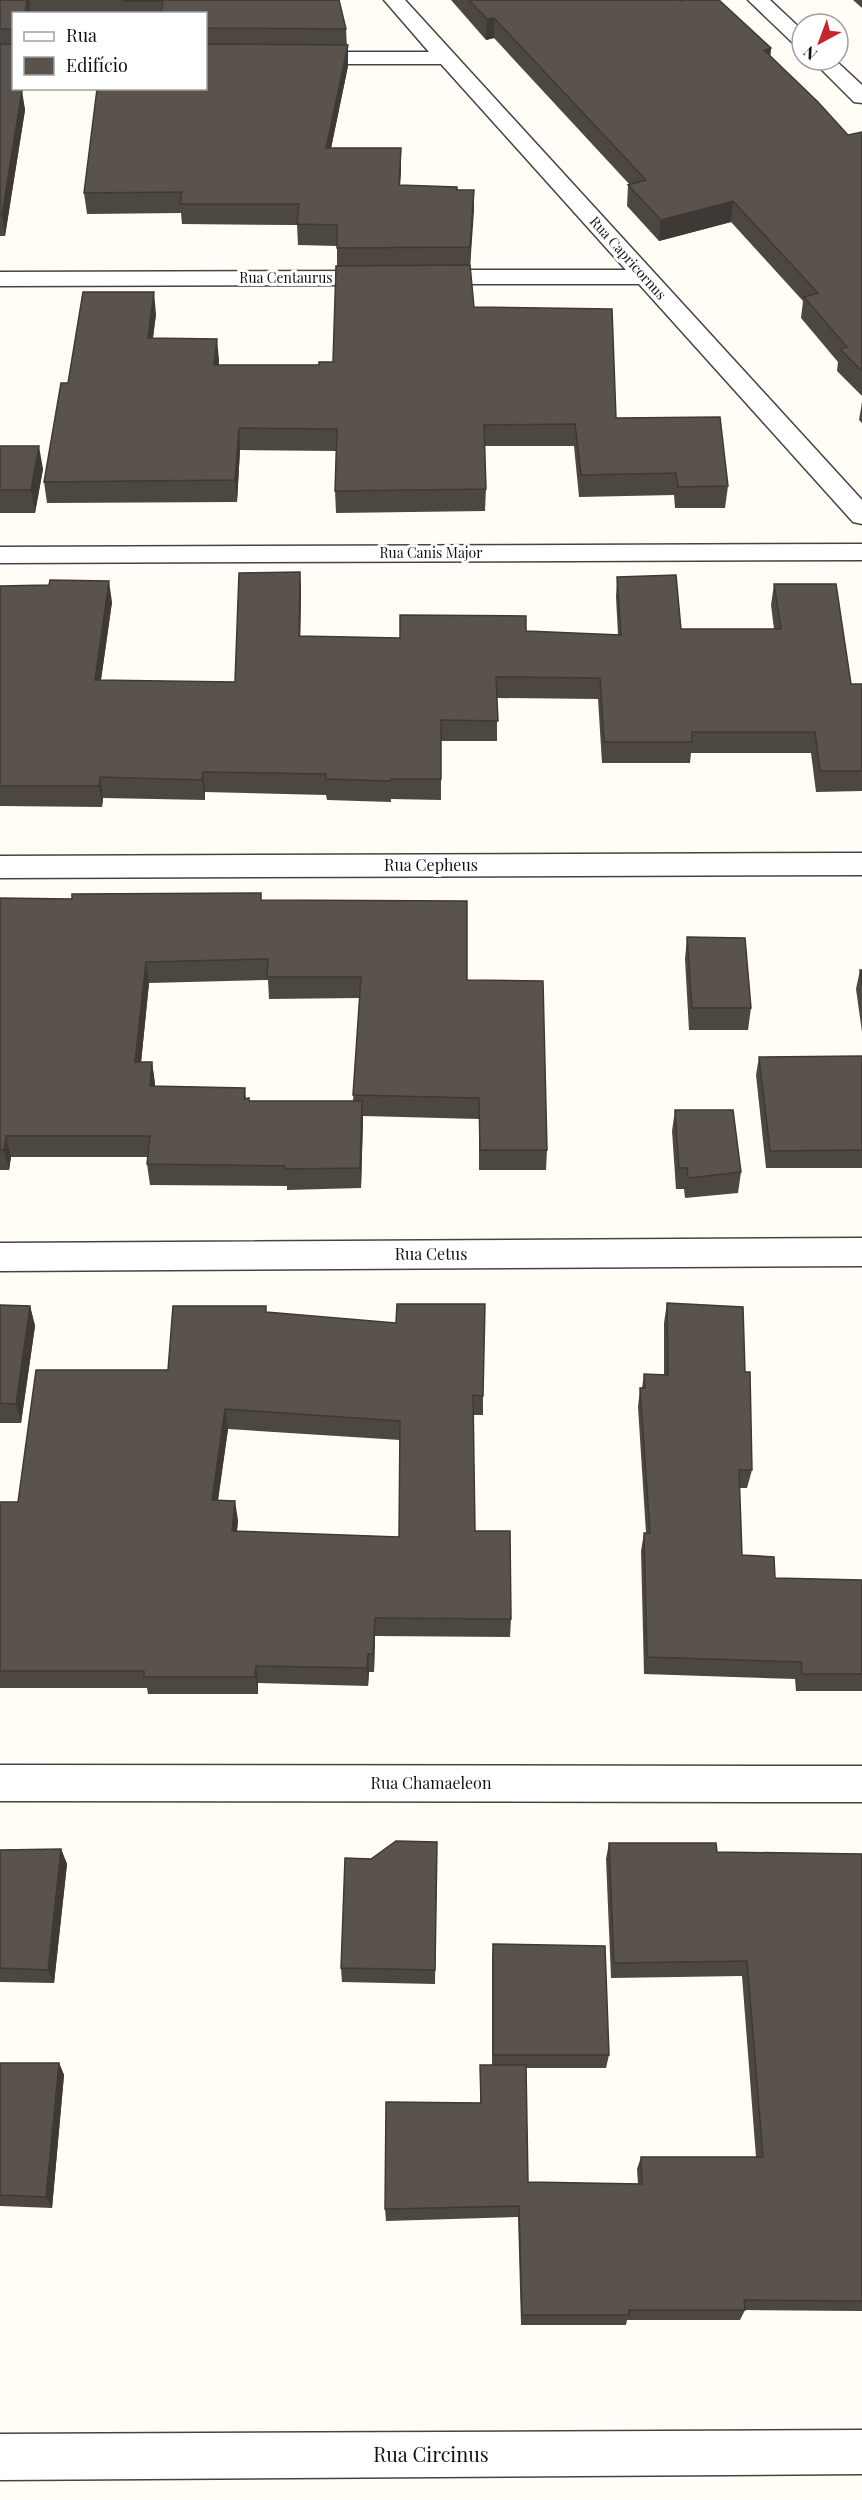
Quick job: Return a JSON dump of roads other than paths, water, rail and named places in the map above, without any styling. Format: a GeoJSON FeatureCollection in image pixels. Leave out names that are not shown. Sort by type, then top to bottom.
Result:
{"type":"FeatureCollection","features":[{"type":"Feature","properties":{"kind":"street","name":"Rua Capricornus"},"geometry":{"type":"LineString","coordinates":[[394,0],[862,516]]}},
{"type":"Feature","properties":{"kind":"street"},"geometry":{"type":"LineString","coordinates":[[758,0],[790,30]]}},
{"type":"Feature","properties":{"kind":"street"},"geometry":{"type":"LineString","coordinates":[[286,58],[446,58]]}},
{"type":"Feature","properties":{"kind":"street"},"geometry":{"type":"LineString","coordinates":[[836,72],[862,96]]}},
{"type":"Feature","properties":{"kind":"street","name":"Rua Centaurus"},"geometry":{"type":"LineString","coordinates":[[0,279],[645,277]]}},
{"type":"Feature","properties":{"kind":"street","name":"Rua Canis Major"},"geometry":{"type":"LineString","coordinates":[[0,555],[862,552]]}},
{"type":"Feature","properties":{"kind":"street","name":"Rua Cepheus"},"geometry":{"type":"LineString","coordinates":[[0,867],[862,864]]}},
{"type":"Feature","properties":{"kind":"street","name":"Rua Cetus"},"geometry":{"type":"LineString","coordinates":[[0,1257],[862,1252]]}},
{"type":"Feature","properties":{"kind":"street","name":"Rua Chamaeleon"},"geometry":{"type":"LineString","coordinates":[[0,1783],[862,1784]]}},
{"type":"Feature","properties":{"kind":"street","name":"Rua Circinus"},"geometry":{"type":"LineString","coordinates":[[0,2457],[862,2452]]}}]}
